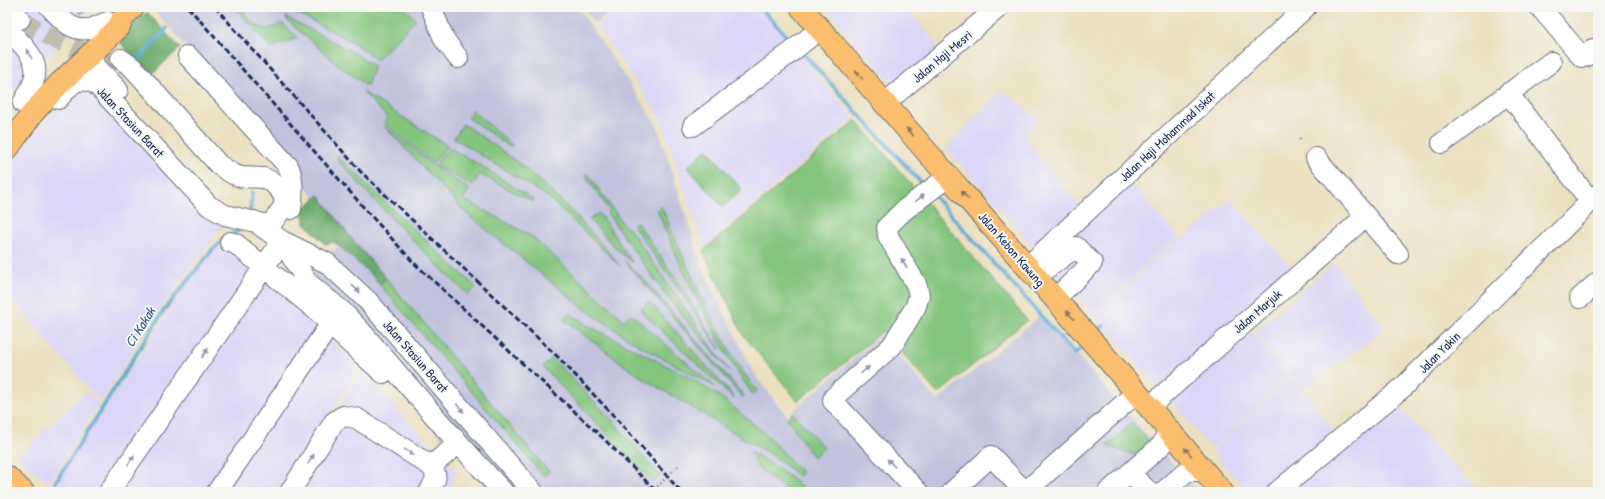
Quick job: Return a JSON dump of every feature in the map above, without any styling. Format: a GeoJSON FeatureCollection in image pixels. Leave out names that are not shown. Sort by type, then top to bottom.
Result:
{"type":"FeatureCollection","features":[{"type":"Feature","properties":{"kind":"main road","name":"Jalan Kebon Kawung"},"geometry":{"type":"LineString","coordinates":[[801,7],[884,104],[942,181],[1072,282],[1090,338],[1222,492]]}},
{"type":"Feature","properties":{"kind":"main road"},"geometry":{"type":"LineString","coordinates":[[7,149],[32,114],[58,85],[120,26],[123,14]]}},
{"type":"Feature","properties":{"kind":"main road"},"geometry":{"type":"LineString","coordinates":[[7,123],[49,74],[123,14]]}},
{"type":"Feature","properties":{"kind":"street"},"geometry":{"type":"LineString","coordinates":[[50,7],[65,23],[75,28],[93,28],[123,14]]}},
{"type":"Feature","properties":{"kind":"street"},"geometry":{"type":"LineString","coordinates":[[431,7],[444,39],[458,58]]}},
{"type":"Feature","properties":{"kind":"street","name":"Jalan Haji Mesri"},"geometry":{"type":"LineString","coordinates":[[884,104],[1000,7]]}},
{"type":"Feature","properties":{"kind":"street","name":"Jalan Haji Mohammad Iskat"},"geometry":{"type":"LineString","coordinates":[[1049,264],[1306,7]]}},
{"type":"Feature","properties":{"kind":"street"},"geometry":{"type":"LineString","coordinates":[[1540,7],[1582,57],[1585,57],[1596,50]]}},
{"type":"Feature","properties":{"kind":"street"},"geometry":{"type":"LineString","coordinates":[[17,15],[26,49],[34,64],[34,80],[23,104]]}},
{"type":"Feature","properties":{"kind":"street"},"geometry":{"type":"LineString","coordinates":[[693,126],[820,29]]}},
{"type":"Feature","properties":{"kind":"street"},"geometry":{"type":"LineString","coordinates":[[188,56],[288,166],[291,172],[290,211],[278,214],[272,223],[264,224],[246,219]]}},
{"type":"Feature","properties":{"kind":"street","name":"Jalan Stasiun Barat"},"geometry":{"type":"LineString","coordinates":[[87,57],[231,211],[282,242],[327,263],[368,301],[533,492]]}},
{"type":"Feature","properties":{"kind":"street"},"geometry":{"type":"LineString","coordinates":[[1442,142],[1551,62]]}},
{"type":"Feature","properties":{"kind":"street"},"geometry":{"type":"LineString","coordinates":[[119,64],[126,78],[212,173],[229,184],[239,188],[261,188],[266,190],[272,194],[275,200],[275,206],[278,214]]}},
{"type":"Feature","properties":{"kind":"street","name":"Jalan Stasiun Barat"},"geometry":{"type":"LineString","coordinates":[[7,149],[22,136],[73,82],[85,80],[95,83],[209,206],[225,216],[246,219]]}},
{"type":"Feature","properties":{"kind":"street"},"geometry":{"type":"LineString","coordinates":[[1508,93],[1596,198]]}},
{"type":"Feature","properties":{"kind":"street"},"geometry":{"type":"LineString","coordinates":[[1316,158],[1398,254]]}},
{"type":"Feature","properties":{"kind":"street"},"geometry":{"type":"LineString","coordinates":[[918,492],[834,401],[834,396],[892,346],[916,306],[919,295],[916,284],[888,236],[886,227],[903,211],[942,181]]}},
{"type":"Feature","properties":{"kind":"street","name":"Jalan Yakin"},"geometry":{"type":"LineString","coordinates":[[1277,492],[1402,388],[1596,198]]}},
{"type":"Feature","properties":{"kind":"street","name":"Jalan Marjuk"},"geometry":{"type":"LineString","coordinates":[[1025,492],[1142,400],[1366,216]]}},
{"type":"Feature","properties":{"kind":"street"},"geometry":{"type":"LineString","coordinates":[[230,242],[236,244],[263,268],[322,315],[327,322],[380,370],[456,446],[490,492]]}},
{"type":"Feature","properties":{"kind":"street"},"geometry":{"type":"LineString","coordinates":[[109,492],[282,242]]}},
{"type":"Feature","properties":{"kind":"street","name":"Jalan Stasiun Barat"},"geometry":{"type":"LineString","coordinates":[[282,242],[308,283],[343,312],[369,340],[456,446],[503,492]]}},
{"type":"Feature","properties":{"kind":"street"},"geometry":{"type":"LineString","coordinates":[[1049,264],[1072,282]]}},
{"type":"Feature","properties":{"kind":"street"},"geometry":{"type":"LineString","coordinates":[[1580,298],[1598,282]]}},
{"type":"Feature","properties":{"kind":"street"},"geometry":{"type":"LineString","coordinates":[[218,492],[327,329],[327,322]]}},
{"type":"Feature","properties":{"kind":"street"},"geometry":{"type":"LineString","coordinates":[[369,340],[388,324]]}},
{"type":"Feature","properties":{"kind":"street"},"geometry":{"type":"LineString","coordinates":[[290,492],[334,422],[343,416],[356,418],[431,466],[436,472],[435,480],[429,492]]}},
{"type":"Feature","properties":{"kind":"street"},"geometry":{"type":"LineString","coordinates":[[1108,492],[1163,444],[1168,428]]}},
{"type":"Feature","properties":{"kind":"street"},"geometry":{"type":"LineString","coordinates":[[431,466],[456,446]]}},
{"type":"Feature","properties":{"kind":"street"},"geometry":{"type":"LineString","coordinates":[[952,492],[990,456],[1025,492]]}},
{"type":"Feature","properties":{"kind":"street"},"geometry":{"type":"LineString","coordinates":[[1163,492],[1187,471],[1204,471]]}},
{"type":"Feature","properties":{"kind":"street"},"geometry":{"type":"LineString","coordinates":[[1130,473],[1148,492]]}},
{"type":"Feature","properties":{"kind":"path"},"geometry":{"type":"LineString","coordinates":[[652,492],[678,466]]}},
{"type":"Feature","properties":{"kind":"shaded area"},"geometry":{"type":"Polygon","coordinates":[[[7,7],[96,7],[7,97],[7,7]]]}},
{"type":"Feature","properties":{"kind":"shaded area"},"geometry":{"type":"Polygon","coordinates":[[[152,7],[578,7],[657,125],[704,272],[757,378],[787,416],[881,335],[937,401],[1042,314],[1116,401],[1195,488],[1191,492],[490,492],[462,459],[374,364],[299,290],[344,239],[294,170],[152,7]]]}},
{"type":"Feature","properties":{"kind":"shaded area"},"geometry":{"type":"Polygon","coordinates":[[[583,7],[615,7],[595,24],[583,7]]]}},
{"type":"Feature","properties":{"kind":"shaded area"},"geometry":{"type":"Polygon","coordinates":[[[620,7],[759,7],[854,118],[704,247],[661,119],[597,26],[620,7]]]}},
{"type":"Feature","properties":{"kind":"shaded area"},"geometry":{"type":"Polygon","coordinates":[[[825,7],[906,7],[941,50],[897,89],[825,7]]]}},
{"type":"Feature","properties":{"kind":"shaded area"},"geometry":{"type":"Polygon","coordinates":[[[79,84],[222,226],[161,307],[100,402],[7,294],[7,164],[79,84]]]}},
{"type":"Feature","properties":{"kind":"shaded area"},"geometry":{"type":"Polygon","coordinates":[[[1002,90],[1039,119],[1024,137],[1079,206],[1033,246],[946,148],[1002,90]]]}},
{"type":"Feature","properties":{"kind":"shaded area"},"geometry":{"type":"Polygon","coordinates":[[[1128,180],[1179,236],[1094,314],[1043,259],[1128,180]]]}},
{"type":"Feature","properties":{"kind":"shaded area"},"geometry":{"type":"Polygon","coordinates":[[[1231,199],[1292,269],[1160,389],[1096,315],[1181,237],[1183,239],[1231,199]]]}},
{"type":"Feature","properties":{"kind":"shaded area"},"geometry":{"type":"Polygon","coordinates":[[[213,244],[264,271],[359,368],[279,492],[53,492],[51,490],[213,244]]]}},
{"type":"Feature","properties":{"kind":"shaded area"},"geometry":{"type":"Polygon","coordinates":[[[1335,263],[1385,329],[1304,389],[1255,330],[1335,263]]]}},
{"type":"Feature","properties":{"kind":"shaded area"},"geometry":{"type":"Polygon","coordinates":[[[1252,331],[1290,375],[1212,449],[1170,400],[1252,331]]]}},
{"type":"Feature","properties":{"kind":"shaded area"},"geometry":{"type":"Polygon","coordinates":[[[362,373],[457,472],[449,492],[284,492],[362,373]]]}},
{"type":"Feature","properties":{"kind":"shaded area"},"geometry":{"type":"Polygon","coordinates":[[[1292,376],[1336,434],[1263,492],[1247,492],[1212,451],[1292,376]]]}},
{"type":"Feature","properties":{"kind":"shaded area"},"geometry":{"type":"Polygon","coordinates":[[[85,391],[98,404],[49,483],[17,457],[85,391]]]}},
{"type":"Feature","properties":{"kind":"shaded area"},"geometry":{"type":"Polygon","coordinates":[[[1395,403],[1479,492],[1289,492],[1395,403]]]}},
{"type":"Feature","properties":{"kind":"green space"},"geometry":{"type":"Polygon","coordinates":[[[234,7],[243,7],[246,15],[256,25],[270,28],[282,23],[298,38],[271,48],[234,7]]]}},
{"type":"Feature","properties":{"kind":"green space"},"geometry":{"type":"Polygon","coordinates":[[[295,7],[301,7],[306,12],[312,7],[403,7],[416,19],[377,60],[354,43],[295,12],[295,7]]]}},
{"type":"Feature","properties":{"kind":"green space"},"geometry":{"type":"Polygon","coordinates":[[[147,12],[180,48],[151,75],[117,39],[147,12]]]}},
{"type":"Feature","properties":{"kind":"green space"},"geometry":{"type":"Polygon","coordinates":[[[286,17],[353,52],[374,66],[367,86],[337,64],[287,20],[286,17]]]}},
{"type":"Feature","properties":{"kind":"green space"},"geometry":{"type":"Polygon","coordinates":[[[363,92],[448,146],[433,163],[384,123],[388,118],[363,92]]]}},
{"type":"Feature","properties":{"kind":"green space"},"geometry":{"type":"Polygon","coordinates":[[[472,110],[512,145],[510,147],[467,117],[472,110]]]}},
{"type":"Feature","properties":{"kind":"green space"},"geometry":{"type":"Polygon","coordinates":[[[856,120],[1027,320],[938,394],[883,331],[798,401],[744,336],[703,251],[856,120]]]}},
{"type":"Feature","properties":{"kind":"green space"},"geometry":{"type":"Polygon","coordinates":[[[463,124],[508,155],[545,185],[600,242],[620,266],[548,197],[454,138],[463,124]]]}},
{"type":"Feature","properties":{"kind":"green space"},"geometry":{"type":"Polygon","coordinates":[[[384,126],[434,166],[469,189],[463,199],[530,235],[624,320],[631,314],[715,387],[635,343],[586,310],[467,214],[384,126]]]}},
{"type":"Feature","properties":{"kind":"green space"},"geometry":{"type":"Polygon","coordinates":[[[450,148],[483,167],[534,200],[533,202],[480,174],[472,186],[435,165],[450,148]]]}},
{"type":"Feature","properties":{"kind":"green space"},"geometry":{"type":"Polygon","coordinates":[[[707,149],[742,190],[723,207],[687,167],[707,149]]]}},
{"type":"Feature","properties":{"kind":"green space"},"geometry":{"type":"Polygon","coordinates":[[[338,156],[476,287],[468,295],[384,210],[336,158],[338,156]]]}},
{"type":"Feature","properties":{"kind":"green space"},"geometry":{"type":"Polygon","coordinates":[[[588,174],[626,228],[628,227],[729,371],[666,295],[607,213],[610,211],[585,175],[588,174]]]}},
{"type":"Feature","properties":{"kind":"green space"},"geometry":{"type":"Polygon","coordinates":[[[319,195],[352,239],[386,278],[379,284],[372,275],[334,242],[325,244],[305,223],[303,209],[319,195]]]}},
{"type":"Feature","properties":{"kind":"green space"},"geometry":{"type":"Polygon","coordinates":[[[661,206],[704,302],[728,348],[757,391],[753,395],[725,351],[688,281],[657,209],[661,206]]]}},
{"type":"Feature","properties":{"kind":"green space"},"geometry":{"type":"Polygon","coordinates":[[[599,213],[633,263],[613,245],[589,219],[599,213]]]}},
{"type":"Feature","properties":{"kind":"green space"},"geometry":{"type":"Polygon","coordinates":[[[637,222],[682,288],[720,349],[633,225],[637,222]]]}},
{"type":"Feature","properties":{"kind":"green space"},"geometry":{"type":"Polygon","coordinates":[[[624,260],[646,282],[744,396],[742,397],[624,260]]]}},
{"type":"Feature","properties":{"kind":"green space"},"geometry":{"type":"Polygon","coordinates":[[[386,278],[549,472],[544,476],[379,284],[386,278]]]}},
{"type":"Feature","properties":{"kind":"green space"},"geometry":{"type":"Polygon","coordinates":[[[649,301],[733,396],[734,399],[640,310],[649,301]]]}},
{"type":"Feature","properties":{"kind":"green space"},"geometry":{"type":"Polygon","coordinates":[[[569,313],[587,325],[687,376],[721,397],[767,435],[802,473],[799,476],[773,456],[636,374],[563,319],[569,313]]]}},
{"type":"Feature","properties":{"kind":"green space"},"geometry":{"type":"Polygon","coordinates":[[[552,358],[611,419],[660,476],[653,482],[543,367],[552,358]]]}},
{"type":"Feature","properties":{"kind":"green space"},"geometry":{"type":"Polygon","coordinates":[[[793,413],[824,448],[813,457],[787,418],[793,413]]]}},
{"type":"Feature","properties":{"kind":"green space"},"geometry":{"type":"Polygon","coordinates":[[[1132,423],[1152,444],[1138,456],[1107,446],[1132,423]]]}},
{"type":"Feature","properties":{"kind":"green space"},"geometry":{"type":"Polygon","coordinates":[[[751,451],[783,472],[808,492],[789,492],[757,467],[751,451]]]}},
{"type":"Feature","properties":{"kind":"waterway"},"geometry":{"type":"LineString","coordinates":[[760,7],[794,44]]}},
{"type":"Feature","properties":{"kind":"waterway","name":"Ci Kakak"},"geometry":{"type":"LineString","coordinates":[[136,62],[167,28]]}},
{"type":"Feature","properties":{"kind":"waterway"},"geometry":{"type":"LineString","coordinates":[[802,52],[925,187]]}},
{"type":"Feature","properties":{"kind":"waterway","name":"Ci Kakak"},"geometry":{"type":"LineString","coordinates":[[247,215],[250,211],[252,192]]}},
{"type":"Feature","properties":{"kind":"waterway"},"geometry":{"type":"LineString","coordinates":[[933,195],[1075,354],[1086,343]]}},
{"type":"Feature","properties":{"kind":"waterway","name":"Ci Kakak"},"geometry":{"type":"LineString","coordinates":[[230,236],[239,230],[242,224]]}},
{"type":"Feature","properties":{"kind":"waterway","name":"Ci Kakak"},"geometry":{"type":"LineString","coordinates":[[55,483],[164,310],[213,249],[224,240]]}},
{"type":"Feature","properties":{"kind":"waterway"},"geometry":{"type":"LineString","coordinates":[[1095,334],[1103,326]]}},
{"type":"Feature","properties":{"kind":"tunnel"},"geometry":{"type":"LineString","coordinates":[[84,7],[87,10]]}},
{"type":"Feature","properties":{"kind":"tunnel"},"geometry":{"type":"LineString","coordinates":[[20,19],[26,24],[116,69]]}},
{"type":"Feature","properties":{"kind":"railway"},"geometry":{"type":"LineString","coordinates":[[188,7],[413,262],[604,439],[657,492]]}},
{"type":"Feature","properties":{"kind":"railway"},"geometry":{"type":"LineString","coordinates":[[215,7],[361,172],[558,357],[613,415],[681,492]]}}]}
